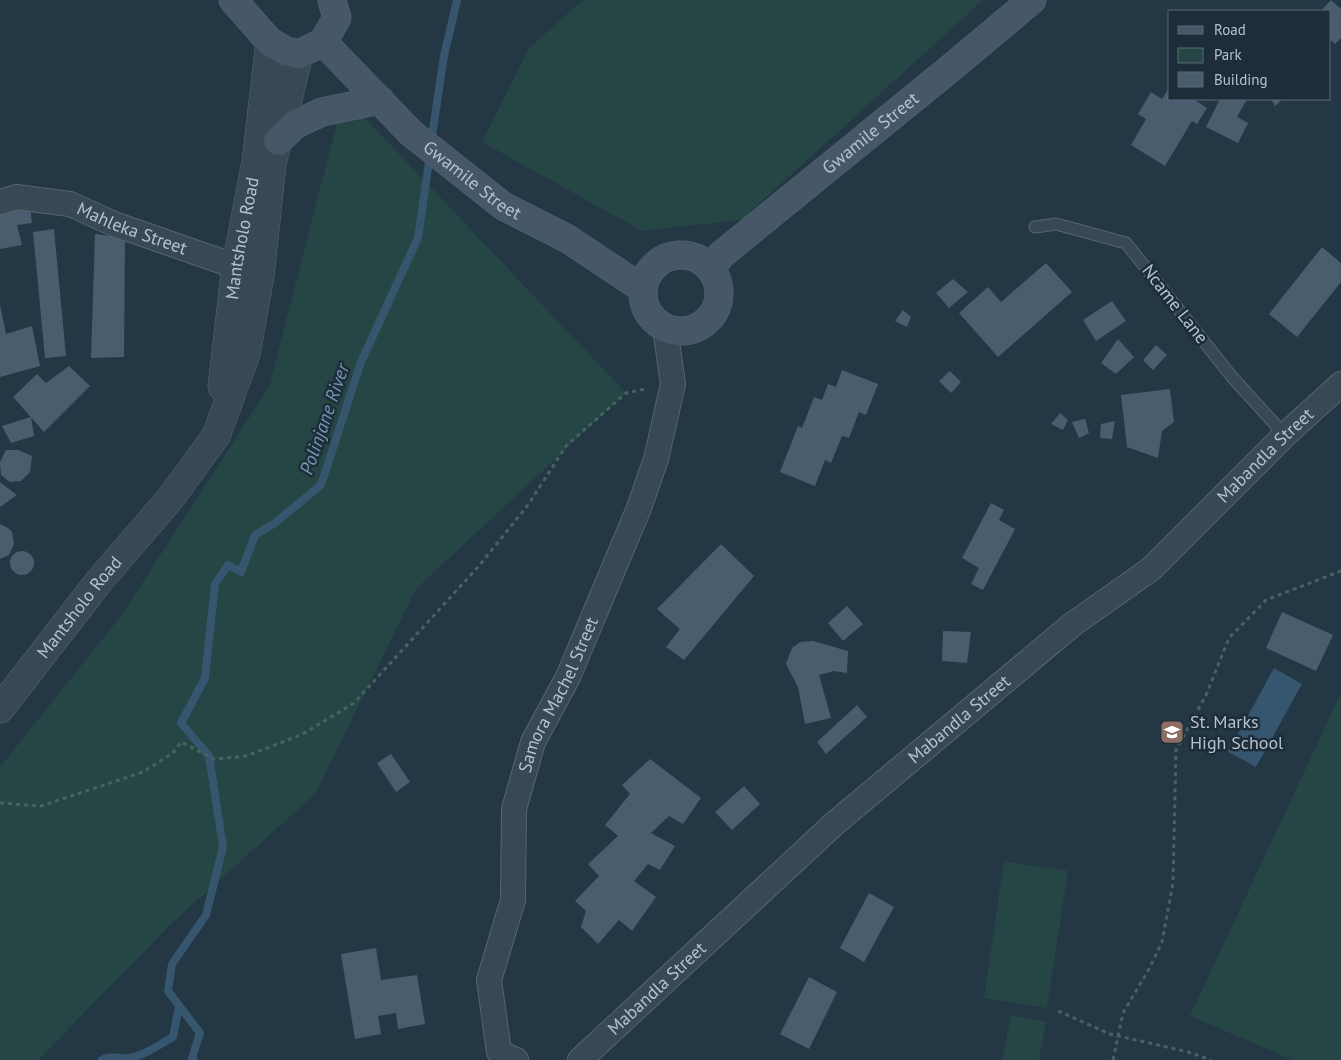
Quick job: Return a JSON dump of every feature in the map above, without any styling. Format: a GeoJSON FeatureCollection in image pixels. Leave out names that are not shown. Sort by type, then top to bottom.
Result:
{"type":"FeatureCollection","features":[{"type":"Feature","properties":{"kind":"main road"},"geometry":{"type":"LineString","coordinates":[[233,0],[270,42],[286,51],[299,54],[323,42],[337,18],[332,0]]}},
{"type":"Feature","properties":{"kind":"main road","name":"Gwamile Street"},"geometry":{"type":"LineString","coordinates":[[711,269],[721,256],[1032,0]]}},
{"type":"Feature","properties":{"kind":"main road","name":"Gwamile Street"},"geometry":{"type":"LineString","coordinates":[[323,42],[411,133],[503,206],[568,238],[643,289]]}},
{"type":"Feature","properties":{"kind":"main road"},"geometry":{"type":"LineString","coordinates":[[278,141],[296,124],[322,112],[380,100]]}},
{"type":"Feature","properties":{"kind":"main road"},"geometry":{"type":"LineString","coordinates":[[677,255],[690,256],[702,260],[718,280],[719,293],[717,306],[711,317],[702,326],[690,330],[677,331],[665,328],[648,312],[644,301],[643,289],[647,276],[654,266],[665,258],[677,255]]}},
{"type":"Feature","properties":{"kind":"street","name":"Mantsholo Road"},"geometry":{"type":"LineString","coordinates":[[248,271],[256,162],[270,42]]}},
{"type":"Feature","properties":{"kind":"street","name":"Mantsholo Road"},"geometry":{"type":"LineString","coordinates":[[0,710],[100,580],[169,500],[216,436],[248,271],[299,54]]}},
{"type":"Feature","properties":{"kind":"street","name":"Mahleka Street"},"geometry":{"type":"LineString","coordinates":[[0,202],[16,197],[70,204],[114,224],[248,271]]}},
{"type":"Feature","properties":{"kind":"street","name":"Samora Machel Street"},"geometry":{"type":"LineString","coordinates":[[501,1057],[489,980],[513,900],[514,809],[533,742],[568,677],[639,508],[656,458],[673,384],[665,328]]}},
{"type":"Feature","properties":{"kind":"street","name":"Mabandla Street"},"geometry":{"type":"LineString","coordinates":[[580,1060],[834,824],[1073,624],[1150,568],[1285,435],[1341,384]]}},
{"type":"Feature","properties":{"kind":"lane","name":"Ncame Lane"},"geometry":{"type":"LineString","coordinates":[[1035,227],[1056,224],[1126,243],[1232,377],[1285,435]]}},
{"type":"Feature","properties":{"kind":"path"},"geometry":{"type":"LineString","coordinates":[[0,803],[40,806],[142,772],[173,753],[181,742],[214,759],[246,756],[301,735],[354,703],[478,567],[528,505],[566,446],[626,393],[673,384]]}},
{"type":"Feature","properties":{"kind":"path"},"geometry":{"type":"LineString","coordinates":[[1113,1060],[1123,1013],[1149,969],[1162,942],[1173,883],[1176,750],[1206,695],[1229,638],[1266,600],[1341,571]]}},
{"type":"Feature","properties":{"kind":"path"},"geometry":{"type":"LineString","coordinates":[[1058,1011],[1110,1034],[1188,1052],[1211,1060]]}},
{"type":"Feature","properties":{"kind":"green space"},"geometry":{"type":"Polygon","coordinates":[[[583,0],[983,0],[741,220],[642,231],[482,142],[529,48],[583,0]]]}},
{"type":"Feature","properties":{"kind":"green space"},"geometry":{"type":"Polygon","coordinates":[[[344,96],[626,393],[416,589],[315,794],[172,923],[38,1060],[0,1060],[0,767],[121,616],[269,387],[344,96]]]}},
{"type":"Feature","properties":{"kind":"green space"},"geometry":{"type":"Polygon","coordinates":[[[1341,693],[1341,1060],[1293,1060],[1190,1016],[1341,693]]]}},
{"type":"Feature","properties":{"kind":"green space"},"geometry":{"type":"Polygon","coordinates":[[[1004,861],[1068,871],[1047,1008],[984,998],[1004,861]]]}},
{"type":"Feature","properties":{"kind":"green space"},"geometry":{"type":"Polygon","coordinates":[[[1011,1015],[1046,1022],[1039,1060],[1002,1060],[1011,1015]]]}},
{"type":"Feature","properties":{"kind":"water"},"geometry":{"type":"Polygon","coordinates":[[[1274,668],[1302,684],[1256,767],[1228,752],[1274,668]]]}},
{"type":"Feature","properties":{"kind":"building"},"geometry":{"type":"Polygon","coordinates":[[[1331,0],[1341,9],[1341,38],[1335,44],[1331,40],[1331,10],[1322,10],[1331,0]]]}},
{"type":"Feature","properties":{"kind":"building"},"geometry":{"type":"Polygon","coordinates":[[[1168,90],[1168,100],[1195,100],[1207,108],[1197,124],[1192,121],[1165,166],[1131,145],[1146,119],[1138,114],[1151,92],[1162,99],[1168,90]]]}},
{"type":"Feature","properties":{"kind":"building"},"geometry":{"type":"Polygon","coordinates":[[[1220,100],[1246,100],[1237,117],[1248,123],[1238,143],[1206,127],[1220,100]]]}},
{"type":"Feature","properties":{"kind":"building"},"geometry":{"type":"Polygon","coordinates":[[[1272,100],[1282,100],[1275,106],[1272,100]]]}},
{"type":"Feature","properties":{"kind":"building"},"geometry":{"type":"Polygon","coordinates":[[[30,205],[32,223],[17,225],[22,245],[0,249],[0,215],[30,205]]]}},
{"type":"Feature","properties":{"kind":"building"},"geometry":{"type":"Polygon","coordinates":[[[54,229],[66,356],[45,358],[33,232],[54,229]]]}},
{"type":"Feature","properties":{"kind":"building"},"geometry":{"type":"Polygon","coordinates":[[[95,234],[125,238],[124,357],[91,358],[95,234]]]}},
{"type":"Feature","properties":{"kind":"building"},"geometry":{"type":"Polygon","coordinates":[[[1322,247],[1341,263],[1341,282],[1297,337],[1269,314],[1322,247]]]}},
{"type":"Feature","properties":{"kind":"building"},"geometry":{"type":"Polygon","coordinates":[[[1046,263],[1072,292],[998,357],[959,313],[988,287],[1001,302],[1046,263]]]}},
{"type":"Feature","properties":{"kind":"building"},"geometry":{"type":"Polygon","coordinates":[[[953,279],[968,292],[949,308],[936,293],[953,279]]]}},
{"type":"Feature","properties":{"kind":"building"},"geometry":{"type":"Polygon","coordinates":[[[1112,301],[1126,321],[1096,341],[1083,320],[1112,301]]]}},
{"type":"Feature","properties":{"kind":"building"},"geometry":{"type":"Polygon","coordinates":[[[0,305],[6,334],[32,326],[40,366],[0,377],[0,305]]]}},
{"type":"Feature","properties":{"kind":"building"},"geometry":{"type":"Polygon","coordinates":[[[903,310],[911,317],[907,327],[895,321],[903,310]]]}},
{"type":"Feature","properties":{"kind":"building"},"geometry":{"type":"Polygon","coordinates":[[[1118,339],[1134,357],[1116,374],[1101,363],[1118,339]]]}},
{"type":"Feature","properties":{"kind":"building"},"geometry":{"type":"Polygon","coordinates":[[[1156,345],[1167,355],[1153,370],[1143,360],[1156,345]]]}},
{"type":"Feature","properties":{"kind":"building"},"geometry":{"type":"Polygon","coordinates":[[[69,366],[90,386],[44,432],[13,397],[37,374],[46,383],[69,366]]]}},
{"type":"Feature","properties":{"kind":"building"},"geometry":{"type":"Polygon","coordinates":[[[842,370],[878,384],[866,415],[859,412],[849,438],[842,436],[831,463],[825,460],[815,486],[780,472],[798,426],[802,428],[814,397],[822,400],[828,384],[836,387],[842,370]]]}},
{"type":"Feature","properties":{"kind":"building"},"geometry":{"type":"Polygon","coordinates":[[[950,371],[961,382],[951,393],[939,381],[950,371]]]}},
{"type":"Feature","properties":{"kind":"building"},"geometry":{"type":"Polygon","coordinates":[[[1170,389],[1174,422],[1162,431],[1158,458],[1127,447],[1121,395],[1170,389]]]}},
{"type":"Feature","properties":{"kind":"building"},"geometry":{"type":"Polygon","coordinates":[[[1060,413],[1068,420],[1063,430],[1051,424],[1060,413]]]}},
{"type":"Feature","properties":{"kind":"building"},"geometry":{"type":"Polygon","coordinates":[[[31,417],[34,436],[11,443],[2,426],[31,417]]]}},
{"type":"Feature","properties":{"kind":"building"},"geometry":{"type":"Polygon","coordinates":[[[1085,419],[1089,433],[1079,438],[1072,422],[1085,419]]]}},
{"type":"Feature","properties":{"kind":"building"},"geometry":{"type":"Polygon","coordinates":[[[1115,421],[1112,439],[1100,438],[1101,424],[1115,421]]]}},
{"type":"Feature","properties":{"kind":"building"},"geometry":{"type":"Polygon","coordinates":[[[6,450],[18,450],[32,456],[30,472],[21,481],[10,482],[1,475],[0,462],[6,450]]]}},
{"type":"Feature","properties":{"kind":"building"},"geometry":{"type":"Polygon","coordinates":[[[0,482],[17,495],[0,507],[0,482]]]}},
{"type":"Feature","properties":{"kind":"building"},"geometry":{"type":"Polygon","coordinates":[[[991,503],[1004,510],[999,520],[1015,529],[983,590],[971,584],[979,568],[962,558],[991,503]]]}},
{"type":"Feature","properties":{"kind":"building"},"geometry":{"type":"Polygon","coordinates":[[[0,524],[12,532],[14,544],[9,555],[0,559],[0,524]]]}},
{"type":"Feature","properties":{"kind":"building"},"geometry":{"type":"Polygon","coordinates":[[[721,544],[754,576],[684,660],[666,647],[680,629],[657,609],[721,544]]]}},
{"type":"Feature","properties":{"kind":"building"},"geometry":{"type":"Polygon","coordinates":[[[22,551],[27,552],[33,558],[33,568],[27,574],[22,575],[17,574],[11,568],[10,563],[11,558],[17,552],[22,551]]]}},
{"type":"Feature","properties":{"kind":"building"},"geometry":{"type":"Polygon","coordinates":[[[847,606],[863,624],[843,641],[828,623],[847,606]]]}},
{"type":"Feature","properties":{"kind":"building"},"geometry":{"type":"Polygon","coordinates":[[[1282,612],[1333,635],[1316,671],[1266,648],[1282,612]]]}},
{"type":"Feature","properties":{"kind":"building"},"geometry":{"type":"Polygon","coordinates":[[[943,631],[971,632],[967,663],[942,661],[943,631]]]}},
{"type":"Feature","properties":{"kind":"building"},"geometry":{"type":"Polygon","coordinates":[[[813,641],[848,651],[847,673],[834,671],[819,675],[831,718],[805,724],[798,687],[786,664],[792,648],[800,642],[813,641]]]}},
{"type":"Feature","properties":{"kind":"building"},"geometry":{"type":"Polygon","coordinates":[[[857,705],[867,717],[826,754],[817,742],[857,705]]]}},
{"type":"Feature","properties":{"kind":"building"},"geometry":{"type":"Polygon","coordinates":[[[391,754],[410,782],[396,792],[377,763],[391,754]]]}},
{"type":"Feature","properties":{"kind":"building"},"geometry":{"type":"Polygon","coordinates":[[[650,759],[701,798],[683,824],[669,816],[651,833],[675,846],[660,870],[648,864],[634,881],[656,897],[632,931],[619,920],[598,944],[581,927],[586,911],[575,901],[599,876],[588,864],[618,836],[605,825],[630,794],[622,785],[650,759]]]}},
{"type":"Feature","properties":{"kind":"building"},"geometry":{"type":"Polygon","coordinates":[[[744,786],[760,804],[732,830],[715,812],[744,786]]]}},
{"type":"Feature","properties":{"kind":"building"},"geometry":{"type":"Polygon","coordinates":[[[869,893],[894,907],[864,962],[840,948],[869,893]]]}},
{"type":"Feature","properties":{"kind":"building"},"geometry":{"type":"Polygon","coordinates":[[[376,948],[381,980],[417,975],[425,1024],[398,1029],[396,1013],[378,1016],[381,1034],[355,1039],[341,954],[376,948]]]}},
{"type":"Feature","properties":{"kind":"building"},"geometry":{"type":"Polygon","coordinates":[[[809,977],[837,992],[809,1049],[780,1034],[809,977]]]}},
{"type":"Feature","properties":{"kind":"waterway","name":"Polinjane River"},"geometry":{"type":"LineString","coordinates":[[431,143],[444,56],[457,0]]}},
{"type":"Feature","properties":{"kind":"waterway","name":"Polinjane River"},"geometry":{"type":"LineString","coordinates":[[194,1060],[192,1058],[200,1033],[168,991],[172,964],[206,915],[223,847],[209,756],[181,723],[205,678],[215,584],[228,565],[241,572],[255,535],[275,523],[321,485],[361,362],[418,238],[430,155]]}},
{"type":"Feature","properties":{"kind":"waterway"},"geometry":{"type":"LineString","coordinates":[[102,1060],[135,1057],[173,1037],[179,1006]]}},
{"type":"Feature","properties":{"kind":"place","name":"St. Marks High School"},"geometry":{"type":"Point","coordinates":[1172,732]}}]}
